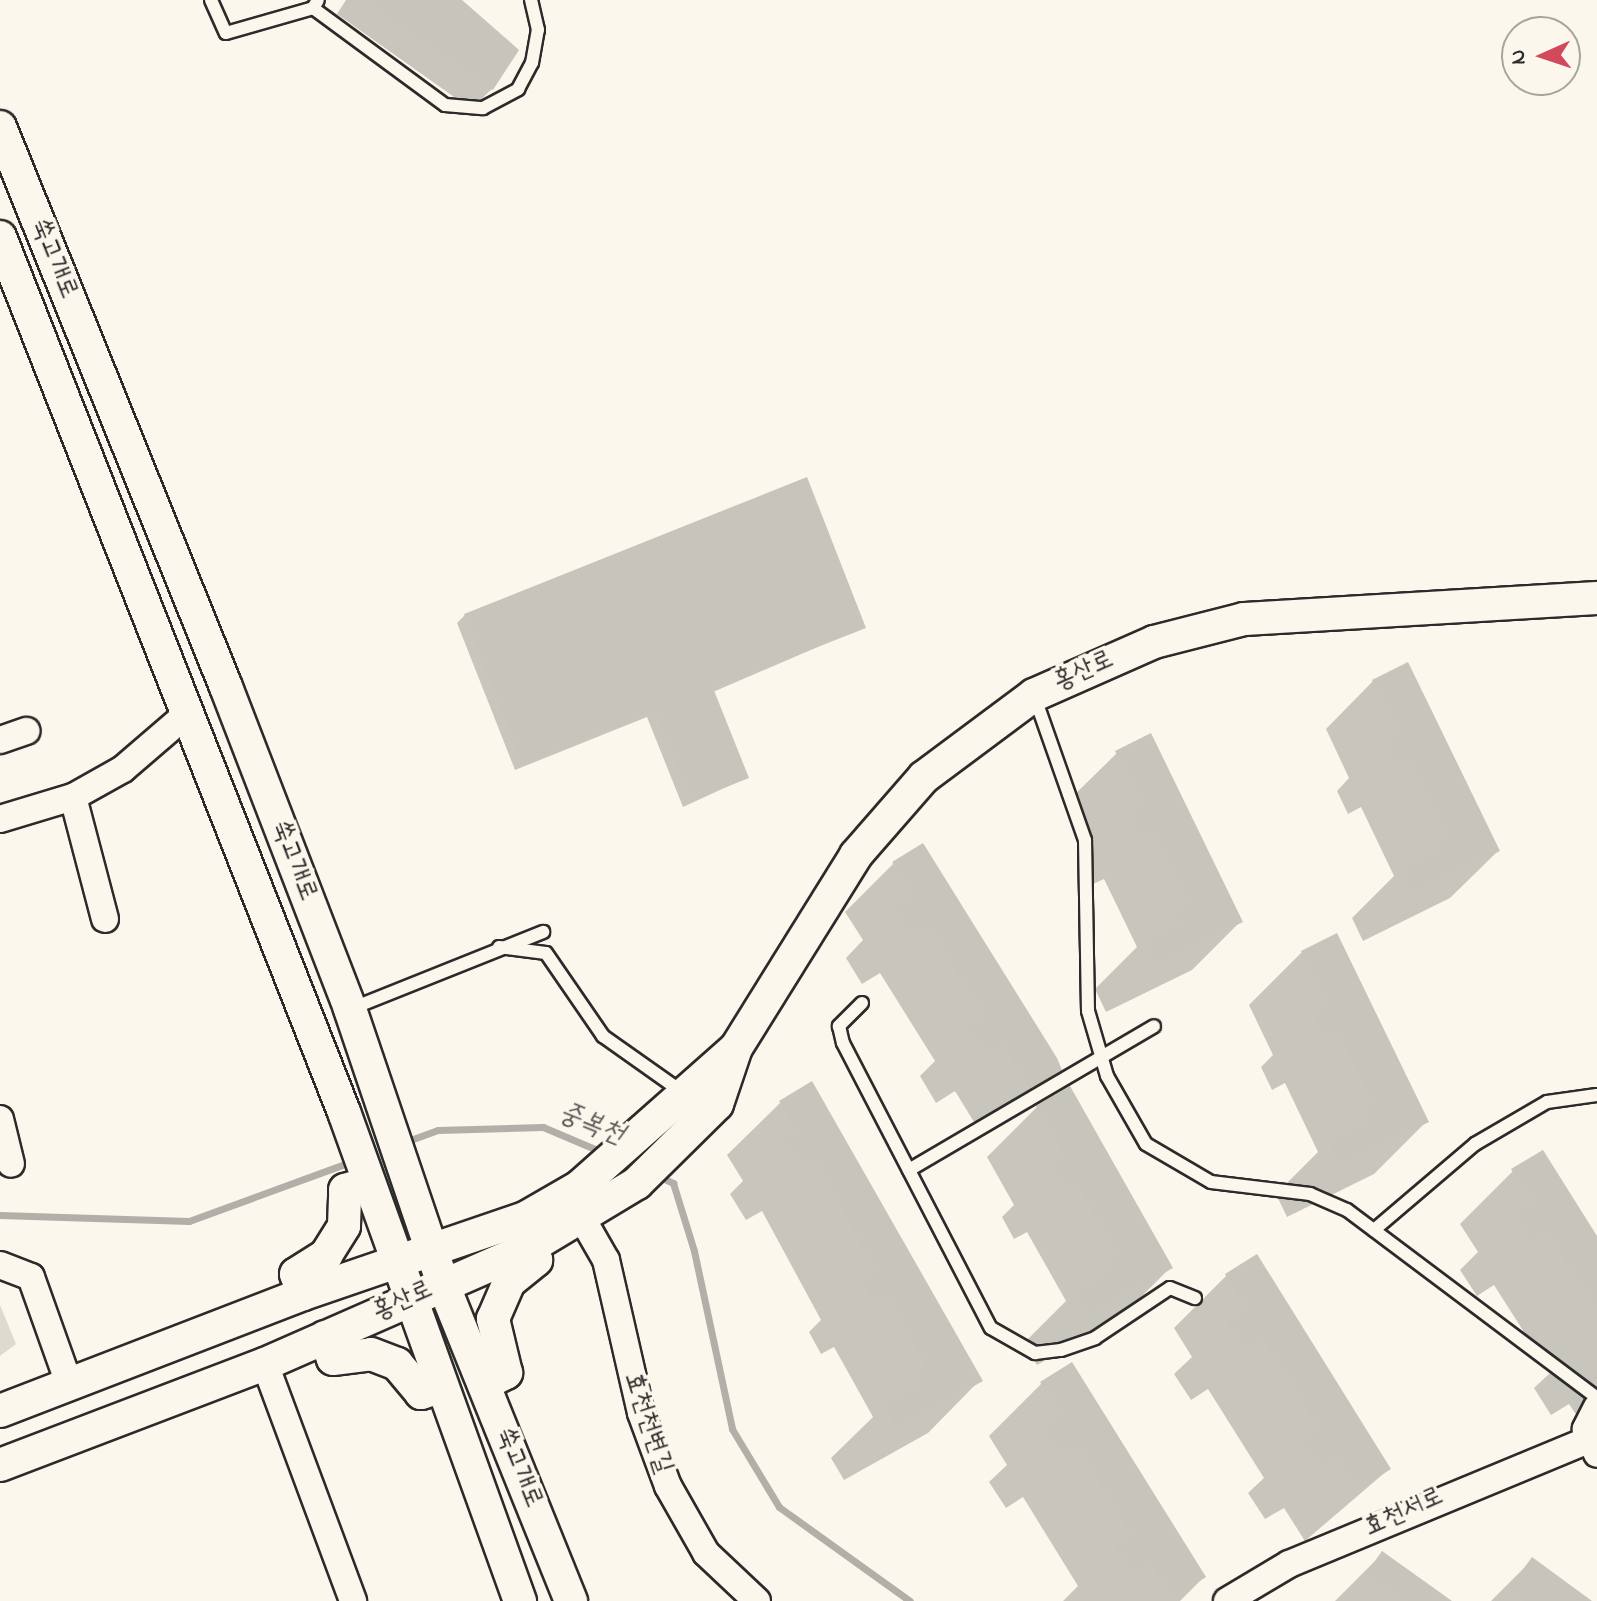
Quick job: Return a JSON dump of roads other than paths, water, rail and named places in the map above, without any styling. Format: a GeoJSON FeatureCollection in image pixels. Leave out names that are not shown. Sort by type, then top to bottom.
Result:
{"type":"FeatureCollection","features":[{"type":"Feature","properties":{"kind":"street","name":"쑥고개로"},"geometry":{"type":"LineString","coordinates":[[0,127],[350,1009],[438,1270],[571,1601]]}},
{"type":"Feature","properties":{"kind":"street","name":"쑥고개로"},"geometry":{"type":"LineString","coordinates":[[0,237],[344,1112],[362,1197],[397,1261],[520,1601]]}},
{"type":"Feature","properties":{"kind":"street","name":"홍산로"},"geometry":{"type":"LineString","coordinates":[[0,1411],[397,1261],[438,1270],[529,1248],[588,1204],[670,1129],[717,1104],[736,1048],[856,855],[924,777],[1034,695],[1154,642],[1244,619],[1597,598]]}},
{"type":"Feature","properties":{"kind":"street"},"geometry":{"type":"LineString","coordinates":[[0,819],[73,797],[123,769],[188,713]]}},
{"type":"Feature","properties":{"kind":"street"},"geometry":{"type":"LineString","coordinates":[[0,740],[26,731]]}},
{"type":"Feature","properties":{"kind":"street"},"geometry":{"type":"LineString","coordinates":[[73,797],[105,919]]}},
{"type":"Feature","properties":{"kind":"street","name":"홍산로"},"geometry":{"type":"LineString","coordinates":[[670,1129],[685,1094],[736,1048]]}},
{"type":"Feature","properties":{"kind":"street"},"geometry":{"type":"LineString","coordinates":[[0,1119],[11,1164]]}},
{"type":"Feature","properties":{"kind":"street"},"geometry":{"type":"LineString","coordinates":[[303,1294],[296,1274],[326,1255],[362,1197]]}},
{"type":"Feature","properties":{"kind":"street","name":"홍산로"},"geometry":{"type":"LineString","coordinates":[[0,1465],[265,1364],[410,1299],[438,1270],[525,1218],[588,1204]]}},
{"type":"Feature","properties":{"kind":"street","name":"효천천변길"},"geometry":{"type":"LineString","coordinates":[[588,1204],[606,1260],[638,1400],[668,1486],[706,1553],[757,1601]]}},
{"type":"Feature","properties":{"kind":"street"},"geometry":{"type":"LineString","coordinates":[[484,1384],[506,1373],[493,1319],[509,1282],[536,1260],[529,1248]]}},
{"type":"Feature","properties":{"kind":"street"},"geometry":{"type":"LineString","coordinates":[[0,1265],[31,1277],[69,1384]]}},
{"type":"Feature","properties":{"kind":"street"},"geometry":{"type":"LineString","coordinates":[[325,1337],[333,1359],[371,1354],[397,1364],[421,1393],[441,1387]]}},
{"type":"Feature","properties":{"kind":"street"},"geometry":{"type":"LineString","coordinates":[[265,1364],[353,1601]]}},
{"type":"Feature","properties":{"kind":"street"},"geometry":{"type":"LineString","coordinates":[[1593,1447],[1597,1407]]}},
{"type":"Feature","properties":{"kind":"street","name":"효천서로"},"geometry":{"type":"LineString","coordinates":[[1227,1601],[1316,1552],[1593,1447]]}},
{"type":"Feature","properties":{"kind":"lane"},"geometry":{"type":"LineString","coordinates":[[211,0],[226,33],[315,4],[445,105],[483,108],[518,89],[532,63],[538,30],[531,0]]}},
{"type":"Feature","properties":{"kind":"lane"},"geometry":{"type":"LineString","coordinates":[[1034,695],[1085,840],[1088,1011],[1101,1055],[1146,1144],[1211,1182],[1310,1194],[1374,1230],[1597,1398]]}},
{"type":"Feature","properties":{"kind":"lane"},"geometry":{"type":"LineString","coordinates":[[350,1009],[543,932]]}},
{"type":"Feature","properties":{"kind":"lane"},"geometry":{"type":"LineString","coordinates":[[499,947],[546,953],[603,1036],[685,1094]]}},
{"type":"Feature","properties":{"kind":"lane"},"geometry":{"type":"LineString","coordinates":[[862,1003],[839,1026],[843,1043],[991,1328],[1010,1342],[1035,1353],[1061,1350],[1095,1338],[1170,1288],[1195,1298]]}},
{"type":"Feature","properties":{"kind":"lane"},"geometry":{"type":"LineString","coordinates":[[909,1170],[1154,1026]]}},
{"type":"Feature","properties":{"kind":"lane"},"geometry":{"type":"LineString","coordinates":[[1374,1230],[1475,1144],[1547,1102],[1597,1095]]}},
{"type":"Feature","properties":{"kind":"waterway","name":"중복천"},"geometry":{"type":"LineString","coordinates":[[402,1143],[438,1130],[543,1127],[602,1152]]}},
{"type":"Feature","properties":{"kind":"waterway","name":"중복천"},"geometry":{"type":"LineString","coordinates":[[0,1215],[189,1221],[353,1161]]}},
{"type":"Feature","properties":{"kind":"waterway","name":"중복천"},"geometry":{"type":"LineString","coordinates":[[658,1176],[673,1183],[694,1251],[732,1429],[779,1507],[910,1601]]}}]}
